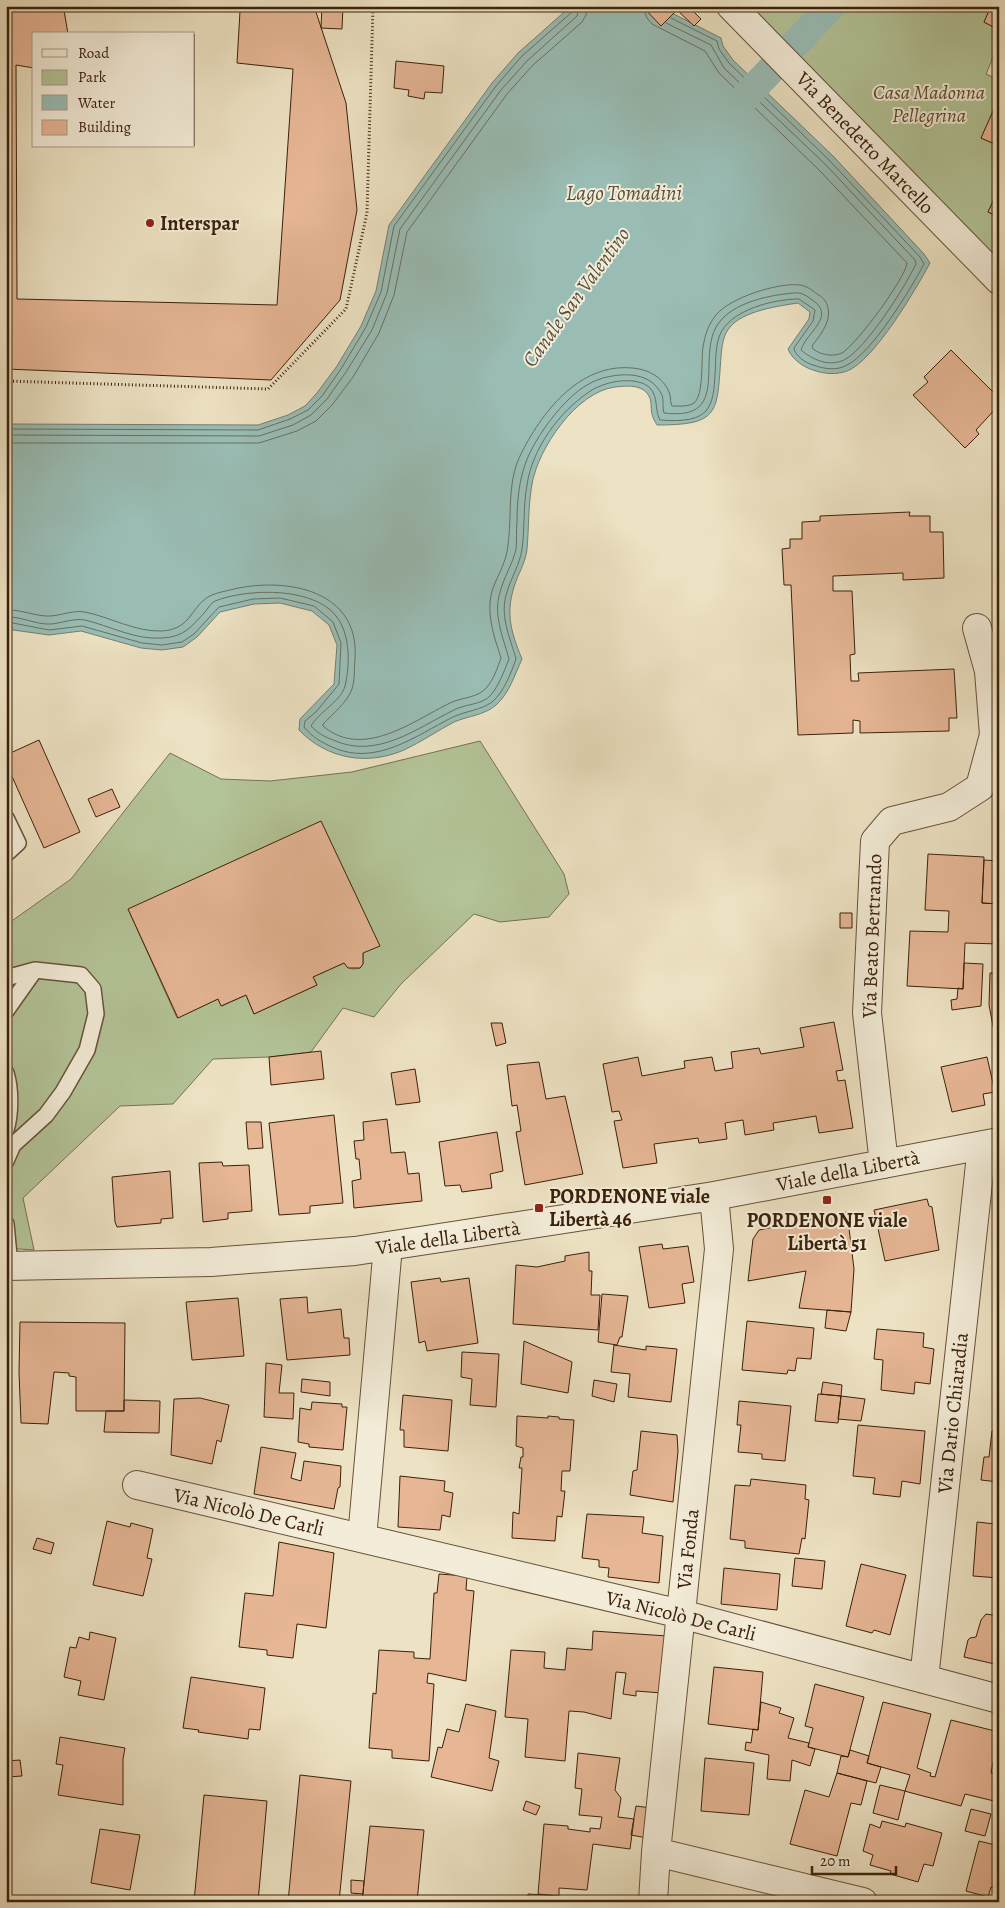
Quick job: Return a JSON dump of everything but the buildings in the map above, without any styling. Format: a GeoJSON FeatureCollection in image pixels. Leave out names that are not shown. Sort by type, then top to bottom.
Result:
{"type":"FeatureCollection","features":[{"type":"Feature","properties":{"kind":"street","name":"Via Benedetto Marcello"},"geometry":{"type":"LineString","coordinates":[[731,6],[999,280]]}},
{"type":"Feature","properties":{"kind":"street","name":"Via Beato Bertrando"},"geometry":{"type":"LineString","coordinates":[[884,1164],[867,1013],[875,841],[892,821],[949,807],[980,787],[994,735],[989,671],[977,628]]}},
{"type":"Feature","properties":{"kind":"street","name":"Viale della Libertà"},"geometry":{"type":"LineString","coordinates":[[8,1266],[211,1262],[355,1251],[714,1196],[991,1144]]}},
{"type":"Feature","properties":{"kind":"street","name":"Via Dario Chiaradia"},"geometry":{"type":"LineString","coordinates":[[924,1679],[991,1144]]}},
{"type":"Feature","properties":{"kind":"street","name":"Via Fonda"},"geometry":{"type":"LineString","coordinates":[[653,1902],[656,1852],[720,1249],[714,1196]]}},
{"type":"Feature","properties":{"kind":"street"},"geometry":{"type":"LineString","coordinates":[[362,1538],[388,1246]]}},
{"type":"Feature","properties":{"kind":"street","name":"Via Nicolò De Carli"},"geometry":{"type":"LineString","coordinates":[[136,1485],[681,1614],[999,1699]]}},
{"type":"Feature","properties":{"kind":"street"},"geometry":{"type":"LineString","coordinates":[[656,1852],[862,1902]]}},
{"type":"Feature","properties":{"kind":"lane"},"geometry":{"type":"LineString","coordinates":[[6,818],[18,843],[6,854]]}},
{"type":"Feature","properties":{"kind":"lane"},"geometry":{"type":"LineString","coordinates":[[6,1011],[35,970]]}},
{"type":"Feature","properties":{"kind":"lane"},"geometry":{"type":"LineString","coordinates":[[6,978],[35,970],[81,975],[93,989],[96,1014],[87,1050],[63,1092],[46,1115],[13,1145],[6,1161]]}},
{"type":"Feature","properties":{"kind":"lane"},"geometry":{"type":"LineString","coordinates":[[6,1073],[8,1080],[9,1120],[6,1130]]}},
{"type":"Feature","properties":{"kind":"lane","name":"Viale della Libertà"},"geometry":{"type":"LineString","coordinates":[[6,1224],[8,1266]]}},
{"type":"Feature","properties":{"kind":"path"},"geometry":{"type":"LineString","coordinates":[[6,381],[268,389],[275,382],[346,309],[367,213],[373,6]]}},
{"type":"Feature","properties":{"kind":"green space","name":"Casa Madonna Pellegrina"},"geometry":{"type":"Polygon","coordinates":[[[751,6],[991,6],[984,22],[999,30],[999,43],[986,74],[999,80],[999,103],[997,103],[981,138],[999,146],[999,188],[988,212],[999,217],[999,264],[845,109],[751,6]]]}},
{"type":"Feature","properties":{"kind":"green space"},"geometry":{"type":"Polygon","coordinates":[[[480,741],[564,874],[569,894],[549,917],[500,922],[474,914],[401,984],[374,1017],[343,1008],[311,1052],[269,1057],[213,1059],[173,1104],[120,1106],[23,1198],[34,1250],[6,1248],[6,925],[71,879],[170,753],[221,779],[270,781],[352,772],[480,741]],[[128,909],[177,1018],[218,999],[222,1006],[246,995],[254,1014],[317,985],[313,977],[344,963],[351,968],[360,968],[363,964],[363,953],[128,909]]]}},
{"type":"Feature","properties":{"kind":"water","name":"Lago Tomadini"},"geometry":{"type":"Polygon","coordinates":[[[571,6],[658,6],[721,38],[723,46],[733,60],[834,157],[924,254],[930,263],[893,323],[869,354],[858,365],[839,373],[821,372],[802,365],[792,356],[788,349],[809,319],[810,312],[798,303],[790,304],[752,313],[736,321],[730,327],[722,345],[716,403],[711,412],[704,418],[693,422],[657,425],[652,414],[649,396],[644,390],[636,387],[615,387],[600,391],[586,399],[561,424],[551,439],[542,455],[532,484],[526,553],[516,581],[510,611],[514,639],[522,659],[508,690],[492,708],[454,722],[410,747],[390,755],[376,758],[348,757],[322,748],[299,730],[300,719],[334,684],[337,645],[329,625],[312,611],[280,603],[254,604],[220,612],[197,637],[183,647],[162,650],[141,648],[81,631],[49,635],[6,629],[6,424],[258,425],[288,415],[305,406],[337,366],[361,326],[376,291],[389,225],[492,83],[518,53],[571,6]]]}},
{"type":"Feature","properties":{"kind":"waterway","name":"Canale San Valentino"},"geometry":{"type":"LineString","coordinates":[[731,112],[831,6]]}},
{"type":"Feature","properties":{"kind":"place","name":"Interspar"},"geometry":{"type":"Point","coordinates":[150,223]}},
{"type":"Feature","properties":{"kind":"place","name":"PORDENONE viale Libertà 51"},"geometry":{"type":"Point","coordinates":[827,1200]}},
{"type":"Feature","properties":{"kind":"place","name":"PORDENONE viale Libertà 46"},"geometry":{"type":"Point","coordinates":[539,1208]}}]}
